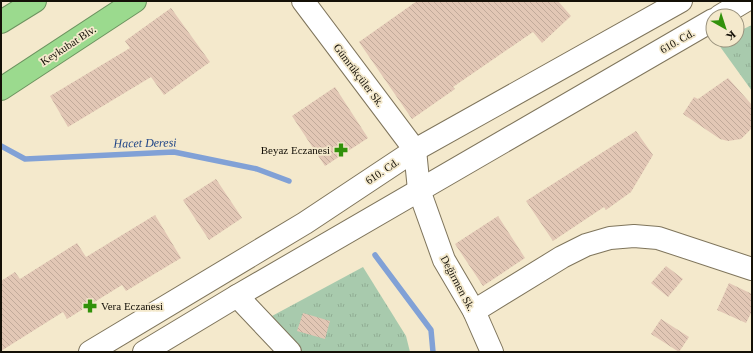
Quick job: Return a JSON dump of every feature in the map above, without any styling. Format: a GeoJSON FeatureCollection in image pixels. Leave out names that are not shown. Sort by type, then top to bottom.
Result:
{"type":"FeatureCollection","features":[{"type":"Feature","properties":{"kind":"highway"},"geometry":{"type":"LineString","coordinates":[[1,22],[35,1]]}},
{"type":"Feature","properties":{"kind":"highway","name":"Keykubat Blv."},"geometry":{"type":"LineString","coordinates":[[1,89],[135,1]]}},
{"type":"Feature","properties":{"kind":"street","name":"Gümrükçüler Sk."},"geometry":{"type":"LineString","coordinates":[[302,1],[415,150]]}},
{"type":"Feature","properties":{"kind":"street","name":"610. Cd."},"geometry":{"type":"LineString","coordinates":[[90,352],[305,223],[415,150],[681,1]]}},
{"type":"Feature","properties":{"kind":"street"},"geometry":{"type":"LineString","coordinates":[[733,8],[745,1]]}},
{"type":"Feature","properties":{"kind":"street","name":"610. Cd."},"geometry":{"type":"LineString","coordinates":[[144,352],[237,296],[705,25]]}},
{"type":"Feature","properties":{"kind":"street","name":"Değirmen Sk."},"geometry":{"type":"LineString","coordinates":[[415,150],[420,190],[444,260],[474,311],[492,352]]}},
{"type":"Feature","properties":{"kind":"street"},"geometry":{"type":"LineString","coordinates":[[474,311],[562,257],[586,245],[610,238],[634,236],[658,238],[752,269]]}},
{"type":"Feature","properties":{"kind":"street"},"geometry":{"type":"LineString","coordinates":[[237,296],[290,352]]}},
{"type":"Feature","properties":{"kind":"green space"},"geometry":{"type":"Polygon","coordinates":[[[752,25],[752,91],[721,48],[745,48],[745,28],[752,25]]]}},
{"type":"Feature","properties":{"kind":"green space"},"geometry":{"type":"Polygon","coordinates":[[[363,267],[406,336],[410,352],[302,352],[272,316],[363,267]]]}},
{"type":"Feature","properties":{"kind":"building"},"geometry":{"type":"Polygon","coordinates":[[[417,1],[558,1],[571,16],[542,43],[533,32],[453,87],[455,89],[412,119],[359,42],[417,1]]]}},
{"type":"Feature","properties":{"kind":"building"},"geometry":{"type":"Polygon","coordinates":[[[171,8],[210,62],[164,95],[151,77],[68,127],[50,96],[130,48],[125,41],[171,8]]]}},
{"type":"Feature","properties":{"kind":"building"},"geometry":{"type":"Polygon","coordinates":[[[728,78],[752,105],[752,128],[741,139],[728,141],[720,139],[683,114],[694,97],[698,99],[728,78]]]}},
{"type":"Feature","properties":{"kind":"building"},"geometry":{"type":"Polygon","coordinates":[[[335,87],[368,138],[325,166],[292,116],[335,87]]]}},
{"type":"Feature","properties":{"kind":"building"},"geometry":{"type":"Polygon","coordinates":[[[636,131],[653,155],[631,192],[606,210],[604,207],[553,241],[526,201],[636,131]]]}},
{"type":"Feature","properties":{"kind":"building"},"geometry":{"type":"Polygon","coordinates":[[[216,179],[242,218],[209,240],[183,200],[216,179]]]}},
{"type":"Feature","properties":{"kind":"building"},"geometry":{"type":"Polygon","coordinates":[[[155,215],[181,258],[126,291],[122,285],[67,319],[63,312],[1,351],[1,281],[15,272],[20,279],[77,243],[86,257],[155,215]]]}},
{"type":"Feature","properties":{"kind":"building"},"geometry":{"type":"Polygon","coordinates":[[[498,216],[525,258],[483,286],[455,244],[498,216]]]}},
{"type":"Feature","properties":{"kind":"building"},"geometry":{"type":"Polygon","coordinates":[[[666,266],[683,279],[668,297],[651,283],[666,266]]]}},
{"type":"Feature","properties":{"kind":"building"},"geometry":{"type":"Polygon","coordinates":[[[729,283],[752,294],[752,311],[746,323],[717,310],[729,283]]]}},
{"type":"Feature","properties":{"kind":"building"},"geometry":{"type":"Polygon","coordinates":[[[303,313],[330,321],[325,339],[297,331],[303,313]]]}},
{"type":"Feature","properties":{"kind":"building"},"geometry":{"type":"Polygon","coordinates":[[[661,319],[689,337],[679,352],[651,334],[661,319]]]}},
{"type":"Feature","properties":{"kind":"waterway","name":"Hacet Deresi"},"geometry":{"type":"LineString","coordinates":[[1,146],[25,159],[174,152],[257,169],[289,181]]}},
{"type":"Feature","properties":{"kind":"waterway","name":"Hacet Deresi"},"geometry":{"type":"LineString","coordinates":[[375,255],[431,330],[433,352]]}},
{"type":"Feature","properties":{"kind":"place","name":"Beyaz Eczanesi"},"geometry":{"type":"Point","coordinates":[341,150]}},
{"type":"Feature","properties":{"kind":"place","name":"Vera Eczanesi"},"geometry":{"type":"Point","coordinates":[90,306]}}]}
